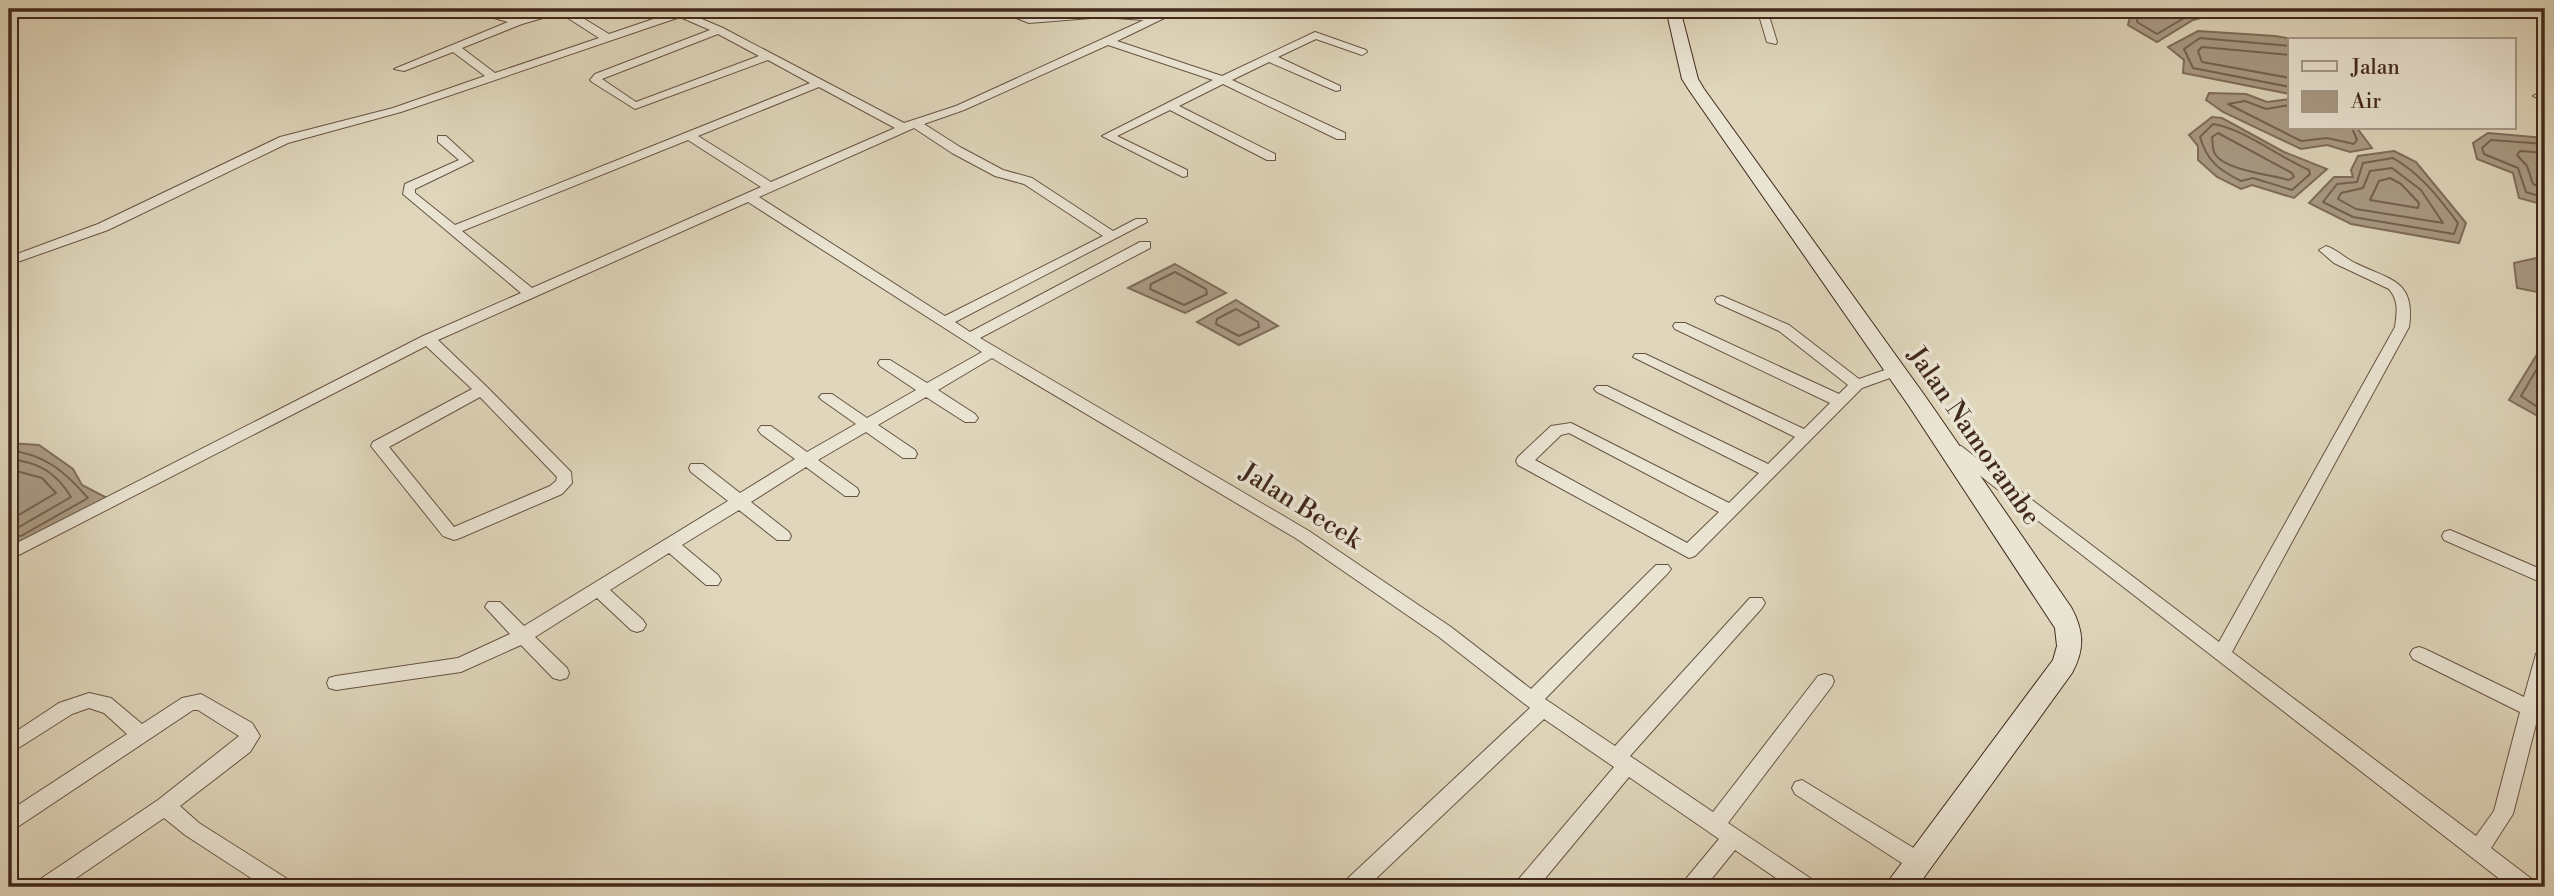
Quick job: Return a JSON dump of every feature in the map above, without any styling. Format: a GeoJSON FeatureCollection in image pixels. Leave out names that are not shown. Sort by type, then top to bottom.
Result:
{"type":"FeatureCollection","features":[{"type":"Feature","properties":{"kind":"main road","name":"Jalan Namorambe"},"geometry":{"type":"LineString","coordinates":[[1673,9],[1690,79],[2063,614],[2072,646],[2063,666],[1899,887]]}},
{"type":"Feature","properties":{"kind":"street"},"geometry":{"type":"LineString","coordinates":[[468,9],[518,22]]}},
{"type":"Feature","properties":{"kind":"street"},"geometry":{"type":"LineString","coordinates":[[400,69],[518,22],[562,9],[607,38]]}},
{"type":"Feature","properties":{"kind":"street"},"geometry":{"type":"LineString","coordinates":[[999,9],[1029,20],[1103,14],[1158,18]]}},
{"type":"Feature","properties":{"kind":"street"},"geometry":{"type":"LineString","coordinates":[[1089,9],[1103,14]]}},
{"type":"Feature","properties":{"kind":"street"},"geometry":{"type":"LineString","coordinates":[[9,554],[428,339],[529,292],[909,126],[960,107],[1178,9]]}},
{"type":"Feature","properties":{"kind":"street"},"geometry":{"type":"LineString","coordinates":[[1762,9],[1773,42]]}},
{"type":"Feature","properties":{"kind":"street"},"geometry":{"type":"LineString","coordinates":[[9,261],[103,227],[284,140],[388,113],[607,38],[675,11],[719,30],[817,84],[909,126],[988,167],[1028,181],[1112,236]]}},
{"type":"Feature","properties":{"kind":"street"},"geometry":{"type":"LineString","coordinates":[[719,30],[600,76],[596,80],[631,105],[638,105],[766,57]]}},
{"type":"Feature","properties":{"kind":"street"},"geometry":{"type":"LineString","coordinates":[[1183,173],[1108,136],[1316,35],[1362,52]]}},
{"type":"Feature","properties":{"kind":"street"},"geometry":{"type":"LineString","coordinates":[[1107,41],[1223,80],[1341,136]]}},
{"type":"Feature","properties":{"kind":"street"},"geometry":{"type":"LineString","coordinates":[[454,48],[494,78]]}},
{"type":"Feature","properties":{"kind":"street"},"geometry":{"type":"LineString","coordinates":[[1270,58],[1336,88]]}},
{"type":"Feature","properties":{"kind":"street"},"geometry":{"type":"LineString","coordinates":[[453,230],[817,84]]}},
{"type":"Feature","properties":{"kind":"street"},"geometry":{"type":"LineString","coordinates":[[1170,105],[1271,157]]}},
{"type":"Feature","properties":{"kind":"street"},"geometry":{"type":"LineString","coordinates":[[688,135],[771,188]]}},
{"type":"Feature","properties":{"kind":"street"},"geometry":{"type":"LineString","coordinates":[[442,139],[467,161],[415,184],[407,191],[529,292]]}},
{"type":"Feature","properties":{"kind":"street","name":"Jalan Becek"},"geometry":{"type":"LineString","coordinates":[[750,197],[992,352],[1303,534],[1445,632],[1537,704],[1806,887]]}},
{"type":"Feature","properties":{"kind":"street"},"geometry":{"type":"LineString","coordinates":[[944,322],[1141,222]]}},
{"type":"Feature","properties":{"kind":"street"},"geometry":{"type":"LineString","coordinates":[[970,338],[1145,245]]}},
{"type":"Feature","properties":{"kind":"street"},"geometry":{"type":"LineString","coordinates":[[2222,654],[2402,327],[2407,308],[2407,301],[2393,285],[2344,265],[2326,250]]}},
{"type":"Feature","properties":{"kind":"street"},"geometry":{"type":"LineString","coordinates":[[1722,300],[1784,328],[1857,385]]}},
{"type":"Feature","properties":{"kind":"street"},"geometry":{"type":"LineString","coordinates":[[1680,326],[1840,401]]}},
{"type":"Feature","properties":{"kind":"street"},"geometry":{"type":"LineString","coordinates":[[428,339],[482,390],[565,476],[564,483],[556,489],[454,534],[449,532],[379,446],[482,390]]}},
{"type":"Feature","properties":{"kind":"street"},"geometry":{"type":"LineString","coordinates":[[336,683],[461,665],[523,636],[806,460],[992,352]]}},
{"type":"Feature","properties":{"kind":"street"},"geometry":{"type":"LineString","coordinates":[[1640,356],[1805,436]]}},
{"type":"Feature","properties":{"kind":"street"},"geometry":{"type":"LineString","coordinates":[[885,363],[970,418]]}},
{"type":"Feature","properties":{"kind":"street"},"geometry":{"type":"LineString","coordinates":[[1731,511],[1571,428],[1556,430],[1524,461],[1689,552],[1731,511],[1770,472],[1840,401],[1857,385],[1896,371]]}},
{"type":"Feature","properties":{"kind":"street"},"geometry":{"type":"LineString","coordinates":[[1602,389],[1770,472]]}},
{"type":"Feature","properties":{"kind":"street"},"geometry":{"type":"LineString","coordinates":[[827,397],[909,454]]}},
{"type":"Feature","properties":{"kind":"street"},"geometry":{"type":"LineString","coordinates":[[766,430],[851,492]]}},
{"type":"Feature","properties":{"kind":"street"},"geometry":{"type":"LineString","coordinates":[[1944,442],[2526,887]]}},
{"type":"Feature","properties":{"kind":"street"},"geometry":{"type":"LineString","coordinates":[[697,468],[783,536]]}},
{"type":"Feature","properties":{"kind":"street"},"geometry":{"type":"LineString","coordinates":[[2450,536],[2545,578]]}},
{"type":"Feature","properties":{"kind":"street"},"geometry":{"type":"LineString","coordinates":[[671,545],[712,580]]}},
{"type":"Feature","properties":{"kind":"street"},"geometry":{"type":"LineString","coordinates":[[1353,887],[1537,704],[1662,569]]}},
{"type":"Feature","properties":{"kind":"street"},"geometry":{"type":"LineString","coordinates":[[598,590],[637,625]]}},
{"type":"Feature","properties":{"kind":"street"},"geometry":{"type":"LineString","coordinates":[[1525,887],[1621,761],[1756,603]]}},
{"type":"Feature","properties":{"kind":"street"},"geometry":{"type":"LineString","coordinates":[[494,607],[560,673]]}},
{"type":"Feature","properties":{"kind":"street"},"geometry":{"type":"LineString","coordinates":[[2420,654],[2529,708]]}},
{"type":"Feature","properties":{"kind":"street"},"geometry":{"type":"LineString","coordinates":[[2478,850],[2503,814],[2545,654]]}},
{"type":"Feature","properties":{"kind":"street"},"geometry":{"type":"LineString","coordinates":[[1715,825],[1825,681]]}},
{"type":"Feature","properties":{"kind":"street"},"geometry":{"type":"LineString","coordinates":[[9,746],[66,708],[86,699],[101,702],[142,735]]}},
{"type":"Feature","properties":{"kind":"street"},"geometry":{"type":"LineString","coordinates":[[9,822],[189,703],[201,702],[245,729],[250,737],[243,746],[165,806],[46,887]]}},
{"type":"Feature","properties":{"kind":"street"},"geometry":{"type":"LineString","coordinates":[[1802,788],[1918,862]]}},
{"type":"Feature","properties":{"kind":"street"},"geometry":{"type":"LineString","coordinates":[[165,806],[192,829],[282,887]]}},
{"type":"Feature","properties":{"kind":"street"},"geometry":{"type":"LineString","coordinates":[[1692,887],[1733,838]]}},
{"type":"Feature","properties":{"kind":"water"},"geometry":{"type":"Polygon","coordinates":[[[2132,9],[2234,9],[2193,20],[2157,42],[2128,25],[2132,9]]]}},
{"type":"Feature","properties":{"kind":"water"},"geometry":{"type":"Polygon","coordinates":[[[2198,31],[2288,38],[2288,94],[2183,73],[2184,60],[2168,47],[2198,31]]]}},
{"type":"Feature","properties":{"kind":"water"},"geometry":{"type":"Polygon","coordinates":[[[2209,93],[2246,94],[2267,102],[2288,99],[2288,130],[2358,130],[2372,148],[2350,152],[2327,145],[2301,149],[2223,112],[2206,100],[2209,93]]]}},
{"type":"Feature","properties":{"kind":"water"},"geometry":{"type":"Polygon","coordinates":[[[2212,117],[2222,118],[2284,152],[2327,169],[2294,198],[2252,185],[2241,189],[2217,177],[2198,160],[2198,146],[2189,135],[2212,117]]]}},
{"type":"Feature","properties":{"kind":"water"},"geometry":{"type":"Polygon","coordinates":[[[2488,133],[2545,138],[2545,205],[2519,198],[2513,173],[2477,159],[2473,143],[2488,133]]]}},
{"type":"Feature","properties":{"kind":"water"},"geometry":{"type":"Polygon","coordinates":[[[2394,151],[2416,162],[2466,223],[2459,243],[2351,224],[2309,203],[2334,177],[2353,177],[2351,170],[2358,156],[2394,151]]]}},
{"type":"Feature","properties":{"kind":"water"},"geometry":{"type":"Polygon","coordinates":[[[2545,256],[2545,287],[2542,286],[2537,292],[2517,288],[2514,263],[2545,256]]]}},
{"type":"Feature","properties":{"kind":"water"},"geometry":{"type":"Polygon","coordinates":[[[1175,264],[1226,293],[1185,313],[1128,288],[1175,264]]]}},
{"type":"Feature","properties":{"kind":"water"},"geometry":{"type":"Polygon","coordinates":[[[1236,300],[1278,326],[1239,345],[1197,322],[1236,300]]]}},
{"type":"Feature","properties":{"kind":"water"},"geometry":{"type":"Polygon","coordinates":[[[2545,343],[2545,420],[2509,400],[2545,343]]]}},
{"type":"Feature","properties":{"kind":"water"},"geometry":{"type":"Polygon","coordinates":[[[9,443],[39,445],[73,469],[82,485],[107,498],[22,544],[9,543],[9,443]]]}}]}
